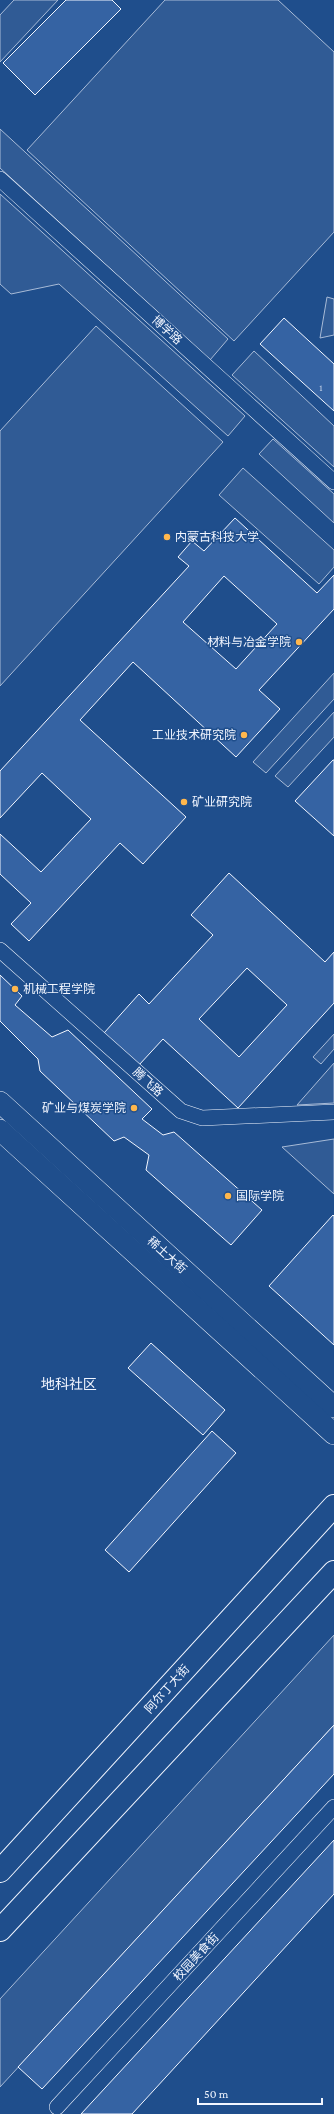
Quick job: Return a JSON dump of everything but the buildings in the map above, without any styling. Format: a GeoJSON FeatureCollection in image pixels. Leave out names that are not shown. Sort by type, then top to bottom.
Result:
{"type":"FeatureCollection","features":[{"type":"Feature","properties":{"kind":"main road","name":"稀土大街"},"geometry":{"type":"LineString","coordinates":[[0,1102],[334,1407]]}},
{"type":"Feature","properties":{"kind":"main road","name":"稀土大街"},"geometry":{"type":"LineString","coordinates":[[0,1130],[334,1434]]}},
{"type":"Feature","properties":{"kind":"main road","name":"阿尔丁大街"},"geometry":{"type":"LineString","coordinates":[[0,1872],[334,1506]]}},
{"type":"Feature","properties":{"kind":"main road"},"geometry":{"type":"LineString","coordinates":[[0,1930],[334,1572]]}},
{"type":"Feature","properties":{"kind":"street","name":"博学路"},"geometry":{"type":"LineString","coordinates":[[0,179],[334,482]]}},
{"type":"Feature","properties":{"kind":"street","name":"腾飞路"},"geometry":{"type":"LineString","coordinates":[[0,950],[181,1111],[202,1118],[334,1112]]}},
{"type":"Feature","properties":{"kind":"street","name":"校园美食街"},"geometry":{"type":"LineString","coordinates":[[57,2107],[334,1807]]}},
{"type":"Feature","properties":{"kind":"shaded area"},"geometry":{"type":"Polygon","coordinates":[[[14,0],[58,0],[0,62],[0,15],[14,0]]]}},
{"type":"Feature","properties":{"kind":"shaded area"},"geometry":{"type":"Polygon","coordinates":[[[165,0],[278,0],[334,52],[334,232],[234,341],[27,150],[165,0]]]}},
{"type":"Feature","properties":{"kind":"shaded area"},"geometry":{"type":"Polygon","coordinates":[[[0,129],[228,339],[210,360],[0,168],[0,129]]]}},
{"type":"Feature","properties":{"kind":"shaded area"},"geometry":{"type":"Polygon","coordinates":[[[0,194],[245,416],[228,436],[59,284],[11,294],[0,284],[0,194]]]}},
{"type":"Feature","properties":{"kind":"shaded area"},"geometry":{"type":"Polygon","coordinates":[[[327,297],[334,299],[334,335],[320,338],[327,297]]]}},
{"type":"Feature","properties":{"kind":"shaded area"},"geometry":{"type":"Polygon","coordinates":[[[96,326],[223,442],[0,686],[0,431],[96,326]]]}},
{"type":"Feature","properties":{"kind":"shaded area"},"geometry":{"type":"Polygon","coordinates":[[[254,351],[334,426],[334,467],[232,375],[254,351]]]}},
{"type":"Feature","properties":{"kind":"shaded area"},"geometry":{"type":"Polygon","coordinates":[[[273,439],[334,494],[334,523],[259,454],[273,439]]]}},
{"type":"Feature","properties":{"kind":"shaded area"},"geometry":{"type":"Polygon","coordinates":[[[243,468],[334,550],[334,567],[319,584],[219,495],[243,468]]]}},
{"type":"Feature","properties":{"kind":"shaded area"},"geometry":{"type":"Polygon","coordinates":[[[334,673],[334,699],[266,773],[253,762],[334,673]]]}},
{"type":"Feature","properties":{"kind":"shaded area"},"geometry":{"type":"Polygon","coordinates":[[[334,712],[334,737],[288,787],[275,776],[334,712]]]}},
{"type":"Feature","properties":{"kind":"shaded area"},"geometry":{"type":"Polygon","coordinates":[[[334,1034],[334,1049],[321,1064],[313,1057],[334,1034]]]}},
{"type":"Feature","properties":{"kind":"shaded area"},"geometry":{"type":"Polygon","coordinates":[[[334,1063],[334,1103],[297,1105],[334,1063]]]}},
{"type":"Feature","properties":{"kind":"shaded area"},"geometry":{"type":"Polygon","coordinates":[[[334,1139],[334,1194],[282,1147],[334,1139]]]}},
{"type":"Feature","properties":{"kind":"shaded area"},"geometry":{"type":"Polygon","coordinates":[[[334,1635],[334,1725],[0,2087],[0,1999],[334,1635]]]}},
{"type":"Feature","properties":{"kind":"place","name":"内蒙古科技大学"},"geometry":{"type":"Point","coordinates":[167,537]}},
{"type":"Feature","properties":{"kind":"place","name":"材料与冶金学院"},"geometry":{"type":"Point","coordinates":[299,642]}},
{"type":"Feature","properties":{"kind":"place","name":"工业技术研究院"},"geometry":{"type":"Point","coordinates":[244,735]}},
{"type":"Feature","properties":{"kind":"place","name":"矿业研究院"},"geometry":{"type":"Point","coordinates":[184,802]}},
{"type":"Feature","properties":{"kind":"place","name":"机械工程学院"},"geometry":{"type":"Point","coordinates":[15,989]}},
{"type":"Feature","properties":{"kind":"place","name":"矿业与煤炭学院"},"geometry":{"type":"Point","coordinates":[134,1108]}},
{"type":"Feature","properties":{"kind":"place","name":"国际学院"},"geometry":{"type":"Point","coordinates":[228,1196]}},
{"type":"Feature","properties":{"kind":"district","name":"地科社区"},"geometry":{"type":"Point","coordinates":[69,1384]}}]}
